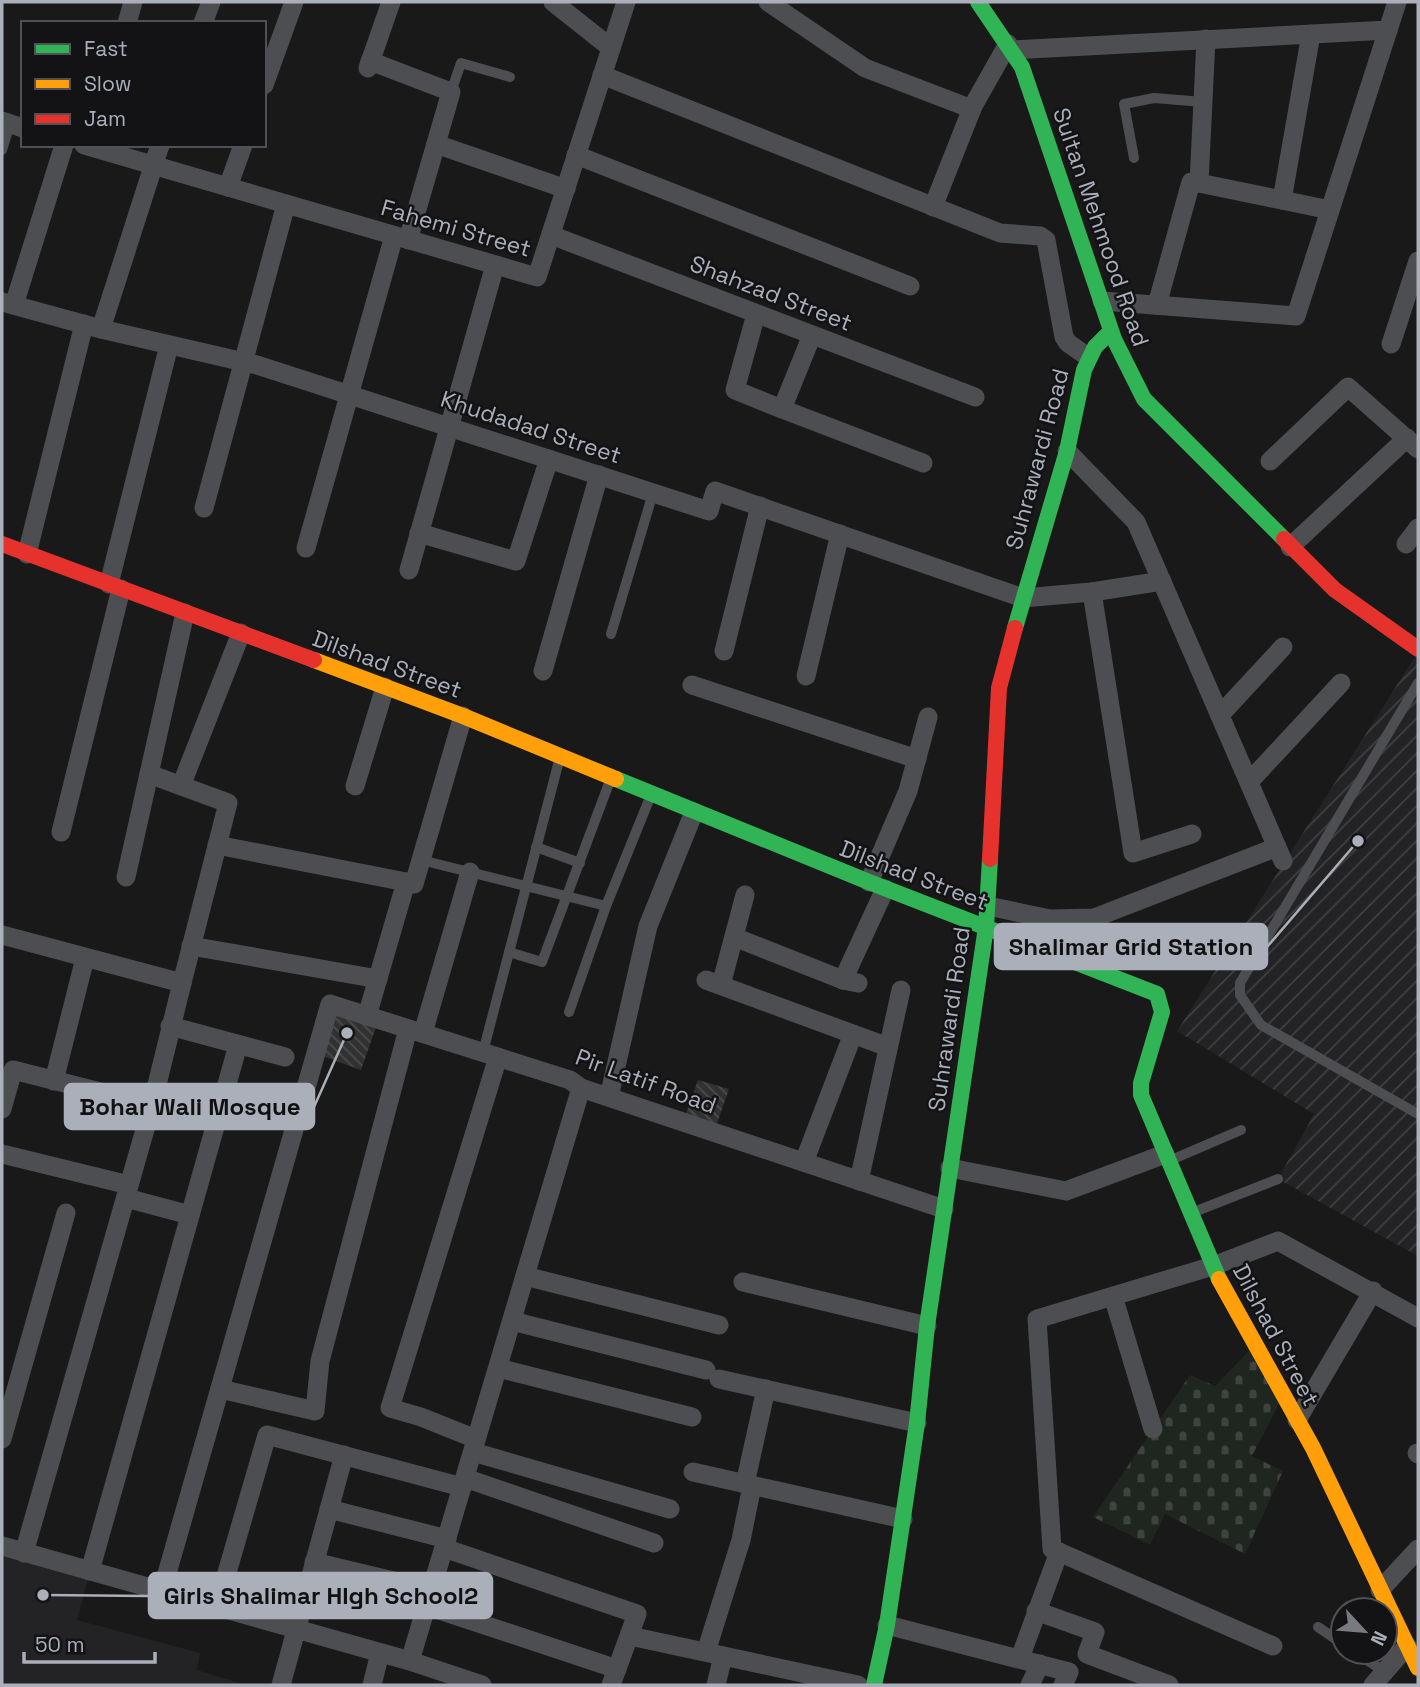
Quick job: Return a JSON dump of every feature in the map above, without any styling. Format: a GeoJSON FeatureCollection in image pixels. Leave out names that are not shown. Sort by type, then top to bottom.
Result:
{"type":"FeatureCollection","features":[{"type":"Feature","properties":{"kind":"street"},"geometry":{"type":"LineString","coordinates":[[128,21],[133,2]]}},
{"type":"Feature","properties":{"kind":"street"},"geometry":{"type":"LineString","coordinates":[[204,21],[211,2]]}},
{"type":"Feature","properties":{"kind":"street"},"geometry":{"type":"LineString","coordinates":[[266,79],[294,2]]}},
{"type":"Feature","properties":{"kind":"street"},"geometry":{"type":"LineString","coordinates":[[306,548],[349,394],[401,238],[436,144],[451,92],[369,65],[391,2]]}},
{"type":"Feature","properties":{"kind":"street"},"geometry":{"type":"LineString","coordinates":[[552,2],[611,48]]}},
{"type":"Feature","properties":{"kind":"street","name":"Fahemi Street"},"geometry":{"type":"LineString","coordinates":[[90,147],[537,277],[626,2]]}},
{"type":"Feature","properties":{"kind":"street"},"geometry":{"type":"LineString","coordinates":[[768,2],[865,68],[972,109]]}},
{"type":"Feature","properties":{"kind":"street","name":"Sultan Mehmood Road"},"geometry":{"type":"LineString","coordinates":[[978,2],[1022,67],[1102,301],[1110,332],[1144,399],[1335,590],[1418,649]]}},
{"type":"Feature","properties":{"kind":"street"},"geometry":{"type":"LineString","coordinates":[[1102,301],[1296,316],[1397,2]]}},
{"type":"Feature","properties":{"kind":"street"},"geometry":{"type":"LineString","coordinates":[[933,207],[972,109],[1010,47],[1388,30]]}},
{"type":"Feature","properties":{"kind":"street"},"geometry":{"type":"LineString","coordinates":[[1282,200],[1311,34]]}},
{"type":"Feature","properties":{"kind":"street"},"geometry":{"type":"LineString","coordinates":[[1199,183],[1206,39]]}},
{"type":"Feature","properties":{"kind":"street"},"geometry":{"type":"LineString","coordinates":[[602,75],[1000,233],[1040,236],[1046,240],[1064,337],[1088,358]]}},
{"type":"Feature","properties":{"kind":"street"},"geometry":{"type":"LineString","coordinates":[[436,144],[566,189]]}},
{"type":"Feature","properties":{"kind":"street"},"geometry":{"type":"LineString","coordinates":[[8,304],[63,147]]}},
{"type":"Feature","properties":{"kind":"street"},"geometry":{"type":"LineString","coordinates":[[27,554],[92,327],[159,147]]}},
{"type":"Feature","properties":{"kind":"street"},"geometry":{"type":"LineString","coordinates":[[228,187],[242,147]]}},
{"type":"Feature","properties":{"kind":"street"},"geometry":{"type":"LineString","coordinates":[[576,155],[910,286]]}},
{"type":"Feature","properties":{"kind":"street"},"geometry":{"type":"LineString","coordinates":[[1157,304],[1191,182],[1330,210]]}},
{"type":"Feature","properties":{"kind":"street"},"geometry":{"type":"LineString","coordinates":[[204,508],[285,204]]}},
{"type":"Feature","properties":{"kind":"street","name":"Shahzad Street"},"geometry":{"type":"LineString","coordinates":[[551,235],[975,397]]}},
{"type":"Feature","properties":{"kind":"street"},"geometry":{"type":"LineString","coordinates":[[1391,344],[1418,261]]}},
{"type":"Feature","properties":{"kind":"street"},"geometry":{"type":"LineString","coordinates":[[408,570],[495,265]]}},
{"type":"Feature","properties":{"kind":"street","name":"Khudadad Street"},"geometry":{"type":"LineString","coordinates":[[8,304],[92,327],[243,362],[709,511],[715,491],[1023,598]]}},
{"type":"Feature","properties":{"kind":"street"},"geometry":{"type":"LineString","coordinates":[[756,313],[736,390],[923,463]]}},
{"type":"Feature","properties":{"kind":"street","name":"Suhrawardi Road"},"geometry":{"type":"LineString","coordinates":[[874,1685],[887,1625],[917,1423],[927,1326],[986,927],[999,688],[1067,451],[1088,358],[1110,332]]}},
{"type":"Feature","properties":{"kind":"street"},"geometry":{"type":"LineString","coordinates":[[782,409],[812,335]]}},
{"type":"Feature","properties":{"kind":"street"},"geometry":{"type":"LineString","coordinates":[[61,832],[169,345]]}},
{"type":"Feature","properties":{"kind":"street"},"geometry":{"type":"LineString","coordinates":[[1270,461],[1348,387],[1413,444],[1290,547]]}},
{"type":"Feature","properties":{"kind":"street"},"geometry":{"type":"LineString","coordinates":[[988,906],[1050,919],[1094,918],[1280,854],[1136,522],[1067,451]]}},
{"type":"Feature","properties":{"kind":"street"},"geometry":{"type":"LineString","coordinates":[[419,533],[516,561],[549,459]]}},
{"type":"Feature","properties":{"kind":"street"},"geometry":{"type":"LineString","coordinates":[[543,671],[599,475]]}},
{"type":"Feature","properties":{"kind":"street"},"geometry":{"type":"LineString","coordinates":[[724,651],[760,506]]}},
{"type":"Feature","properties":{"kind":"street"},"geometry":{"type":"LineString","coordinates":[[806,676],[840,534]]}},
{"type":"Feature","properties":{"kind":"street","name":"Dilshad Street"},"geometry":{"type":"LineString","coordinates":[[2,544],[463,716],[877,886],[1157,994],[1162,1012],[1144,1068],[1141,1095],[1224,1290],[1297,1420],[1418,1668]]}},
{"type":"Feature","properties":{"kind":"street"},"geometry":{"type":"LineString","coordinates":[[1023,598],[1091,592],[1162,581]]}},
{"type":"Feature","properties":{"kind":"street"},"geometry":{"type":"LineString","coordinates":[[1091,592],[1133,853],[1192,834]]}},
{"type":"Feature","properties":{"kind":"street"},"geometry":{"type":"LineString","coordinates":[[126,877],[185,612]]}},
{"type":"Feature","properties":{"kind":"street"},"geometry":{"type":"LineString","coordinates":[[181,786],[241,634]]}},
{"type":"Feature","properties":{"kind":"street"},"geometry":{"type":"LineString","coordinates":[[1220,715],[1283,647]]}},
{"type":"Feature","properties":{"kind":"street"},"geometry":{"type":"LineString","coordinates":[[1249,782],[1341,683]]}},
{"type":"Feature","properties":{"kind":"street"},"geometry":{"type":"LineString","coordinates":[[692,685],[917,759]]}},
{"type":"Feature","properties":{"kind":"street"},"geometry":{"type":"LineString","coordinates":[[355,786],[385,687]]}},
{"type":"Feature","properties":{"kind":"street"},"geometry":{"type":"LineString","coordinates":[[217,845],[414,884],[463,716]]}},
{"type":"Feature","properties":{"kind":"street"},"geometry":{"type":"LineString","coordinates":[[734,937],[851,981],[928,717]]}},
{"type":"Feature","properties":{"kind":"street"},"geometry":{"type":"LineString","coordinates":[[24,1553],[152,1105],[228,803],[149,774]]}},
{"type":"Feature","properties":{"kind":"street"},"geometry":{"type":"LineString","coordinates":[[609,1097],[648,926],[694,812]]}},
{"type":"Feature","properties":{"kind":"street"},"geometry":{"type":"LineString","coordinates":[[162,1591],[220,1389],[315,1411],[320,1362],[415,1031],[470,872]]}},
{"type":"Feature","properties":{"kind":"street"},"geometry":{"type":"LineString","coordinates":[[367,1016],[406,882]]}},
{"type":"Feature","properties":{"kind":"street"},"geometry":{"type":"LineString","coordinates":[[745,895],[734,937],[713,983],[888,1047]]}},
{"type":"Feature","properties":{"kind":"street"},"geometry":{"type":"LineString","coordinates":[[3,939],[182,983]]}},
{"type":"Feature","properties":{"kind":"street"},"geometry":{"type":"LineString","coordinates":[[191,946],[378,979]]}},
{"type":"Feature","properties":{"kind":"street"},"geometry":{"type":"LineString","coordinates":[[54,1081],[85,958]]}},
{"type":"Feature","properties":{"kind":"street"},"geometry":{"type":"LineString","coordinates":[[859,1181],[901,990]]}},
{"type":"Feature","properties":{"kind":"street","name":"Pir Latif Road"},"geometry":{"type":"LineString","coordinates":[[220,1389],[330,1004],[570,1080],[581,1088],[944,1209]]}},
{"type":"Feature","properties":{"kind":"street"},"geometry":{"type":"LineString","coordinates":[[170,1026],[285,1057]]}},
{"type":"Feature","properties":{"kind":"street"},"geometry":{"type":"LineString","coordinates":[[804,1162],[853,1034]]}},
{"type":"Feature","properties":{"kind":"street"},"geometry":{"type":"LineString","coordinates":[[90,1571],[238,1045]]}},
{"type":"Feature","properties":{"kind":"street"},"geometry":{"type":"LineString","coordinates":[[490,1055],[390,1408],[421,1417],[475,1446],[670,1509]]}},
{"type":"Feature","properties":{"kind":"street"},"geometry":{"type":"LineString","coordinates":[[2,1109],[13,1070],[152,1105]]}},
{"type":"Feature","properties":{"kind":"street"},"geometry":{"type":"LineString","coordinates":[[411,1661],[581,1088]]}},
{"type":"Feature","properties":{"kind":"street"},"geometry":{"type":"LineString","coordinates":[[2,1154],[127,1191],[190,1215]]}},
{"type":"Feature","properties":{"kind":"street"},"geometry":{"type":"LineString","coordinates":[[950,1168],[1066,1191],[1167,1158]]}},
{"type":"Feature","properties":{"kind":"street"},"geometry":{"type":"LineString","coordinates":[[2,1439],[66,1213]]}},
{"type":"Feature","properties":{"kind":"street"},"geometry":{"type":"LineString","coordinates":[[1273,1646],[1052,1549],[1037,1319],[1213,1266],[1278,1241],[1418,1318]]}},
{"type":"Feature","properties":{"kind":"street"},"geometry":{"type":"LineString","coordinates":[[525,1276],[719,1325]]}},
{"type":"Feature","properties":{"kind":"street"},"geometry":{"type":"LineString","coordinates":[[743,1282],[927,1326]]}},
{"type":"Feature","properties":{"kind":"street"},"geometry":{"type":"LineString","coordinates":[[1297,1420],[1373,1291]]}},
{"type":"Feature","properties":{"kind":"street"},"geometry":{"type":"LineString","coordinates":[[1113,1296],[1153,1429]]}},
{"type":"Feature","properties":{"kind":"street"},"geometry":{"type":"LineString","coordinates":[[512,1321],[766,1389],[917,1423]]}},
{"type":"Feature","properties":{"kind":"street"},"geometry":{"type":"LineString","coordinates":[[498,1368],[692,1417]]}},
{"type":"Feature","properties":{"kind":"street"},"geometry":{"type":"LineString","coordinates":[[716,1685],[714,1654],[741,1540],[766,1389]]}},
{"type":"Feature","properties":{"kind":"street"},"geometry":{"type":"LineString","coordinates":[[217,1607],[267,1435],[464,1482],[654,1543]]}},
{"type":"Feature","properties":{"kind":"street"},"geometry":{"type":"LineString","coordinates":[[281,1685],[344,1455]]}},
{"type":"Feature","properties":{"kind":"street"},"geometry":{"type":"LineString","coordinates":[[694,1472],[902,1519]]}},
{"type":"Feature","properties":{"kind":"street"},"geometry":{"type":"LineString","coordinates":[[314,1562],[429,1598],[614,1677],[637,1614],[445,1544],[329,1509]]}},
{"type":"Feature","properties":{"kind":"street"},"geometry":{"type":"LineString","coordinates":[[2,1546],[411,1661],[482,1685]]}},
{"type":"Feature","properties":{"kind":"street"},"geometry":{"type":"LineString","coordinates":[[1380,1590],[1418,1549]]}},
{"type":"Feature","properties":{"kind":"street"},"geometry":{"type":"LineString","coordinates":[[1020,1658],[1059,1552]]}},
{"type":"Feature","properties":{"kind":"street"},"geometry":{"type":"LineString","coordinates":[[1036,1611],[1095,1632],[1087,1654],[1169,1685]]}},
{"type":"Feature","properties":{"kind":"street"},"geometry":{"type":"LineString","coordinates":[[887,1625],[1069,1672],[1063,1685]]}},
{"type":"Feature","properties":{"kind":"street"},"geometry":{"type":"LineString","coordinates":[[630,1636],[858,1685]]}},
{"type":"Feature","properties":{"kind":"street"},"geometry":{"type":"LineString","coordinates":[[1379,1678],[1407,1646]]}},
{"type":"Feature","properties":{"kind":"street"},"geometry":{"type":"LineString","coordinates":[[372,1685],[380,1653]]}},
{"type":"Feature","properties":{"kind":"street"},"geometry":{"type":"LineString","coordinates":[[1030,1685],[1040,1664]]}},
{"type":"Feature","properties":{"kind":"lane"},"geometry":{"type":"LineString","coordinates":[[451,92],[461,63],[510,77]]}},
{"type":"Feature","properties":{"kind":"lane"},"geometry":{"type":"LineString","coordinates":[[1134,158],[1124,104],[1154,97],[1203,102]]}},
{"type":"Feature","properties":{"kind":"lane"},"geometry":{"type":"LineString","coordinates":[[2,150],[11,124]]}},
{"type":"Feature","properties":{"kind":"lane"},"geometry":{"type":"LineString","coordinates":[[611,635],[653,493]]}},
{"type":"Feature","properties":{"kind":"lane"},"geometry":{"type":"LineString","coordinates":[[1418,683],[1240,983],[1239,989],[1240,995],[1261,1025],[1418,1114]]}},
{"type":"Feature","properties":{"kind":"lane"},"geometry":{"type":"LineString","coordinates":[[490,1055],[509,952],[561,756]]}},
{"type":"Feature","properties":{"kind":"lane"},"geometry":{"type":"LineString","coordinates":[[509,952],[542,962],[611,778]]}},
{"type":"Feature","properties":{"kind":"lane"},"geometry":{"type":"LineString","coordinates":[[569,1012],[606,906],[651,794]]}},
{"type":"Feature","properties":{"kind":"lane"},"geometry":{"type":"LineString","coordinates":[[536,847],[580,863]]}},
{"type":"Feature","properties":{"kind":"lane"},"geometry":{"type":"LineString","coordinates":[[421,860],[606,906]]}},
{"type":"Feature","properties":{"kind":"lane"},"geometry":{"type":"LineString","coordinates":[[1167,1158],[1241,1130]]}},
{"type":"Feature","properties":{"kind":"lane"},"geometry":{"type":"LineString","coordinates":[[1191,1213],[1278,1179]]}},
{"type":"Feature","properties":{"kind":"lane"},"geometry":{"type":"LineString","coordinates":[[1318,1627],[1329,1634]]}},
{"type":"Feature","properties":{"kind":"shaded area"},"geometry":{"type":"Polygon","coordinates":[[[1418,652],[1418,1256],[1278,1179],[1314,1114],[1177,1031],[1418,652]]]}},
{"type":"Feature","properties":{"kind":"shaded area"},"geometry":{"type":"Polygon","coordinates":[[[2,1554],[90,1571],[77,1620],[200,1653],[197,1670],[246,1685],[2,1685],[2,1554]]]}},
{"type":"Feature","properties":{"kind":"green space"},"geometry":{"type":"Polygon","coordinates":[[[1255,1345],[1282,1398],[1252,1456],[1283,1471],[1245,1554],[1165,1514],[1150,1545],[1093,1517],[1190,1375],[1215,1386],[1255,1345]]]}},
{"type":"Feature","properties":{"kind":"building"},"geometry":{"type":"Polygon","coordinates":[[[331,998],[381,1013],[361,1070],[314,1053],[331,998]]]}},
{"type":"Feature","properties":{"kind":"building"},"geometry":{"type":"Polygon","coordinates":[[[698,1080],[729,1089],[714,1132],[683,1122],[698,1080]]]}},
{"type":"Feature","properties":{"kind":"traffic: fast"},"geometry":{"type":"LineString","coordinates":[[978,2],[1022,67],[1114,339],[1144,399],[1284,539]]}},
{"type":"Feature","properties":{"kind":"traffic: fast"},"geometry":{"type":"LineString","coordinates":[[1015,628],[1067,451],[1084,370],[1095,347],[1110,332]]}},
{"type":"Feature","properties":{"kind":"traffic: fast"},"geometry":{"type":"LineString","coordinates":[[616,779],[869,882],[1157,994],[1162,1012],[1141,1083],[1141,1095],[1219,1279]]}},
{"type":"Feature","properties":{"kind":"traffic: fast"},"geometry":{"type":"LineString","coordinates":[[874,1685],[887,1625],[917,1423],[927,1326],[986,927],[990,859]]}},
{"type":"Feature","properties":{"kind":"traffic: slow"},"geometry":{"type":"LineString","coordinates":[[314,660],[463,716],[616,779]]}},
{"type":"Feature","properties":{"kind":"traffic: slow"},"geometry":{"type":"LineString","coordinates":[[1219,1279],[1313,1448],[1418,1668]]}},
{"type":"Feature","properties":{"kind":"traffic: jam"},"geometry":{"type":"LineString","coordinates":[[1284,539],[1335,590],[1418,649]]}},
{"type":"Feature","properties":{"kind":"traffic: jam"},"geometry":{"type":"LineString","coordinates":[[2,544],[314,660]]}},
{"type":"Feature","properties":{"kind":"traffic: jam"},"geometry":{"type":"LineString","coordinates":[[990,859],[999,688],[1015,628]]}},
{"type":"Feature","properties":{"kind":"place","name":"Shalimar Grid Station"},"geometry":{"type":"Point","coordinates":[1358,841]}},
{"type":"Feature","properties":{"kind":"place","name":"Bohar Wali Mosque"},"geometry":{"type":"Point","coordinates":[347,1033]}},
{"type":"Feature","properties":{"kind":"place","name":"Girls Shalimar HIgh School2"},"geometry":{"type":"Point","coordinates":[43,1595]}}]}
